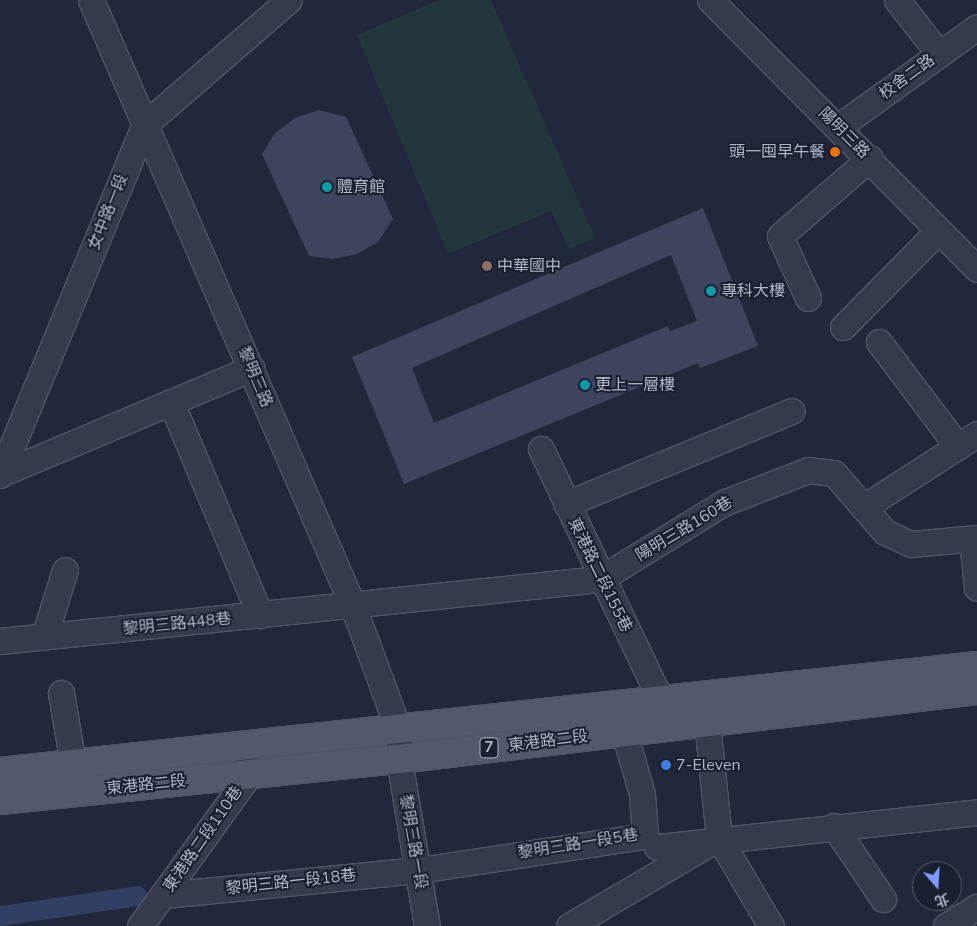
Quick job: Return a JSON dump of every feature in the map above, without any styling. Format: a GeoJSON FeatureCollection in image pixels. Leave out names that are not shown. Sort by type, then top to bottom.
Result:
{"type":"FeatureCollection","features":[{"type":"Feature","properties":{"kind":"main road","name":"東港路二段"},"geometry":{"type":"LineString","coordinates":[[0,772],[399,731],[977,666]]}},
{"type":"Feature","properties":{"kind":"main road","name":"東港路二段"},"geometry":{"type":"LineString","coordinates":[[0,800],[399,759],[977,690]]}},
{"type":"Feature","properties":{"kind":"street","name":"黎明三路"},"geometry":{"type":"LineString","coordinates":[[92,0],[144,125],[252,368],[353,606],[399,731],[399,759]]}},
{"type":"Feature","properties":{"kind":"street","name":"女中路一段"},"geometry":{"type":"LineString","coordinates":[[0,475],[144,125],[289,0]]}},
{"type":"Feature","properties":{"kind":"street","name":"陽明三路"},"geometry":{"type":"LineString","coordinates":[[710,0],[870,158],[938,231],[973,258]]}},
{"type":"Feature","properties":{"kind":"street"},"geometry":{"type":"LineString","coordinates":[[898,0],[938,54]]}},
{"type":"Feature","properties":{"kind":"street","name":"校舍二路"},"geometry":{"type":"LineString","coordinates":[[838,127],[977,27]]}},
{"type":"Feature","properties":{"kind":"street"},"geometry":{"type":"LineString","coordinates":[[808,298],[780,236],[870,158]]}},
{"type":"Feature","properties":{"kind":"street"},"geometry":{"type":"LineString","coordinates":[[843,327],[938,231]]}},
{"type":"Feature","properties":{"kind":"street"},"geometry":{"type":"LineString","coordinates":[[864,507],[967,441],[879,342]]}},
{"type":"Feature","properties":{"kind":"street"},"geometry":{"type":"LineString","coordinates":[[0,475],[252,368]]}},
{"type":"Feature","properties":{"kind":"street"},"geometry":{"type":"LineString","coordinates":[[171,402],[260,616]]}},
{"type":"Feature","properties":{"kind":"street"},"geometry":{"type":"LineString","coordinates":[[566,504],[792,411]]}},
{"type":"Feature","properties":{"kind":"street","name":"東港路二段155巷"},"geometry":{"type":"LineString","coordinates":[[541,449],[600,579],[661,701]]}},
{"type":"Feature","properties":{"kind":"street","name":"陽明三路160巷"},"geometry":{"type":"LineString","coordinates":[[600,579],[723,503],[808,470],[834,473],[885,532],[911,544],[974,538]]}},
{"type":"Feature","properties":{"kind":"street"},"geometry":{"type":"LineString","coordinates":[[974,538],[977,588]]}},
{"type":"Feature","properties":{"kind":"street"},"geometry":{"type":"LineString","coordinates":[[44,637],[66,570]]}},
{"type":"Feature","properties":{"kind":"street","name":"黎明三路448巷"},"geometry":{"type":"LineString","coordinates":[[0,641],[260,616],[600,579]]}},
{"type":"Feature","properties":{"kind":"street"},"geometry":{"type":"LineString","coordinates":[[61,693],[73,764]]}},
{"type":"Feature","properties":{"kind":"street"},"geometry":{"type":"LineString","coordinates":[[624,732],[661,701],[708,722],[719,838],[762,923]]}},
{"type":"Feature","properties":{"kind":"street","name":"黎明三路一段5巷"},"geometry":{"type":"LineString","coordinates":[[419,870],[645,836],[642,794],[624,732]]}},
{"type":"Feature","properties":{"kind":"street","name":"東港路二段110巷"},"geometry":{"type":"LineString","coordinates":[[140,926],[249,775],[246,746]]}},
{"type":"Feature","properties":{"kind":"street","name":"黎明三路一段"},"geometry":{"type":"LineString","coordinates":[[399,759],[419,870],[424,925]]}},
{"type":"Feature","properties":{"kind":"street"},"geometry":{"type":"LineString","coordinates":[[656,847],[719,838],[977,812]]}},
{"type":"Feature","properties":{"kind":"street"},"geometry":{"type":"LineString","coordinates":[[834,826],[883,899]]}},
{"type":"Feature","properties":{"kind":"street"},"geometry":{"type":"LineString","coordinates":[[569,926],[719,838]]}},
{"type":"Feature","properties":{"kind":"street","name":"黎明三路一段18巷"},"geometry":{"type":"LineString","coordinates":[[164,895],[419,870]]}},
{"type":"Feature","properties":{"kind":"street"},"geometry":{"type":"LineString","coordinates":[[946,926],[977,907]]}},
{"type":"Feature","properties":{"kind":"shaded area"},"geometry":{"type":"Polygon","coordinates":[[[439,0],[491,0],[595,238],[569,249],[551,211],[448,254],[357,35],[439,0]]]}},
{"type":"Feature","properties":{"kind":"building","name":"體育館"},"geometry":{"type":"Polygon","coordinates":[[[319,110],[346,117],[393,219],[378,242],[357,254],[333,259],[309,256],[262,154],[275,133],[295,118],[319,110]]]}},
{"type":"Feature","properties":{"kind":"building"},"geometry":{"type":"Polygon","coordinates":[[[703,208],[758,346],[700,368],[698,363],[404,484],[352,357],[703,208]],[[671,255],[412,368],[434,423],[668,326],[670,331],[697,321],[671,255]]]}},
{"type":"Feature","properties":{"kind":"waterway"},"geometry":{"type":"LineString","coordinates":[[0,916],[138,896]]}},
{"type":"Feature","properties":{"kind":"place","name":"頭一囤早午餐"},"geometry":{"type":"Point","coordinates":[835,152]}},
{"type":"Feature","properties":{"kind":"place","name":"體育館"},"geometry":{"type":"Point","coordinates":[327,187]}},
{"type":"Feature","properties":{"kind":"place","name":"中華國中"},"geometry":{"type":"Point","coordinates":[487,266]}},
{"type":"Feature","properties":{"kind":"place","name":"專科大樓"},"geometry":{"type":"Point","coordinates":[711,291]}},
{"type":"Feature","properties":{"kind":"place","name":"更上一層樓"},"geometry":{"type":"Point","coordinates":[585,385]}},
{"type":"Feature","properties":{"kind":"place","name":"7-Eleven"},"geometry":{"type":"Point","coordinates":[666,765]}}]}
